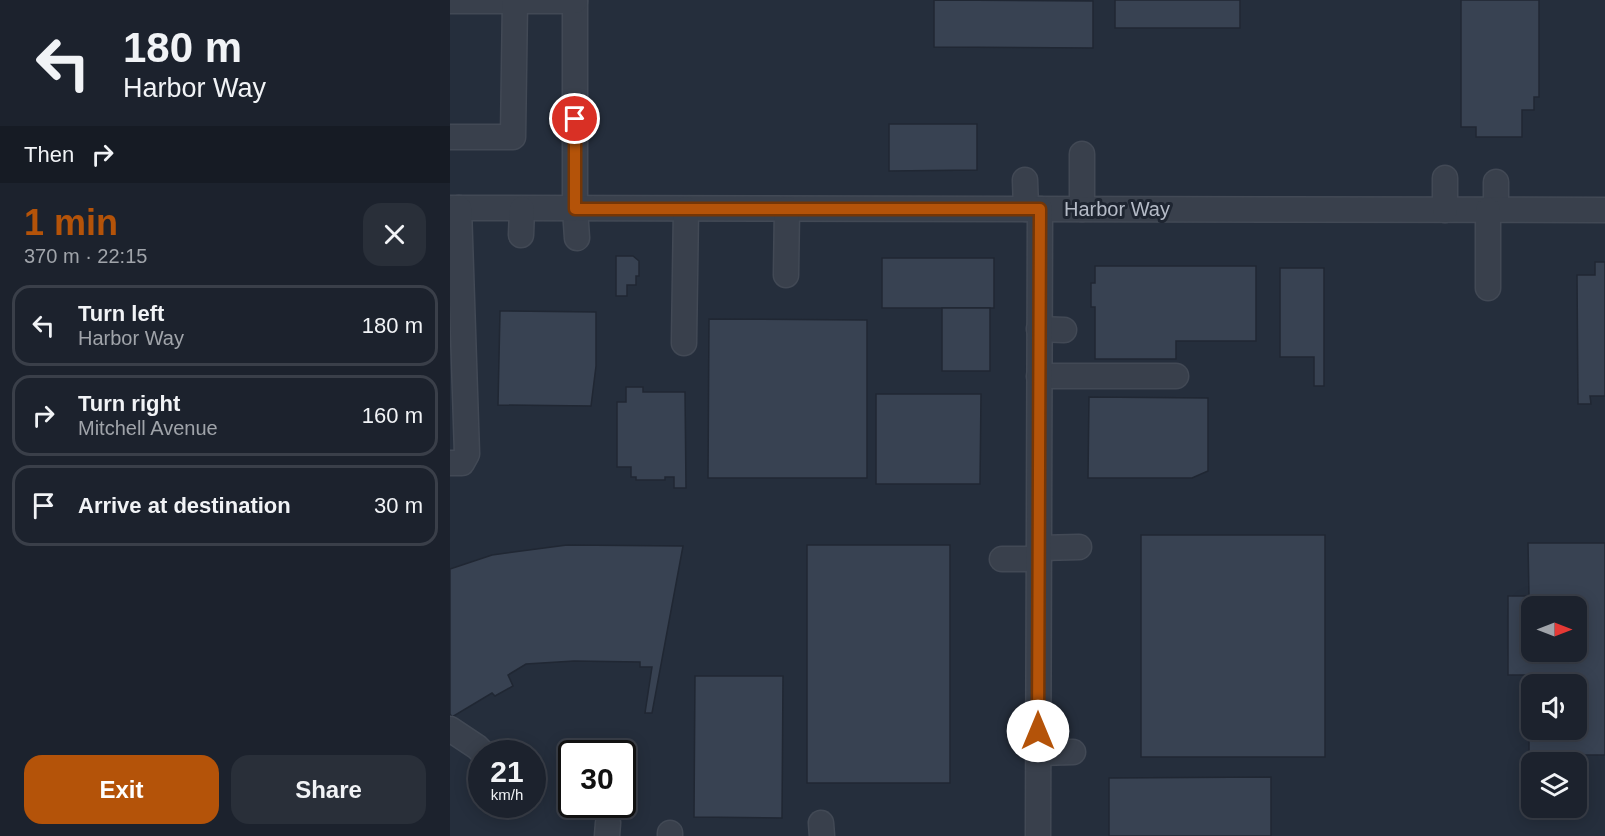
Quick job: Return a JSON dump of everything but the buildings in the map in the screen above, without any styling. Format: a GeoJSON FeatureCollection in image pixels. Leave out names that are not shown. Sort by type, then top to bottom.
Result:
{"type":"FeatureCollection","features":[{"type":"Feature","properties":{"kind":"street"},"geometry":{"type":"LineString","coordinates":[[450,1],[575,0],[577,238]]}},
{"type":"Feature","properties":{"kind":"street"},"geometry":{"type":"LineString","coordinates":[[450,137],[513,137],[515,1]]}},
{"type":"Feature","properties":{"kind":"street"},"geometry":{"type":"LineString","coordinates":[[1082,154],[1082,209]]}},
{"type":"Feature","properties":{"kind":"street"},"geometry":{"type":"LineString","coordinates":[[1445,178],[1445,210]]}},
{"type":"Feature","properties":{"kind":"street"},"geometry":{"type":"LineString","coordinates":[[1025,180],[1033,209],[1039,329],[1038,836]]}},
{"type":"Feature","properties":{"kind":"street"},"geometry":{"type":"LineString","coordinates":[[1488,288],[1492,210],[1496,182]]}},
{"type":"Feature","properties":{"kind":"street"},"geometry":{"type":"LineString","coordinates":[[450,463],[462,463],[467,454],[458,405],[454,208]]}},
{"type":"Feature","properties":{"kind":"street","name":"Harbor Way"},"geometry":{"type":"LineString","coordinates":[[454,208],[1605,210]]}},
{"type":"Feature","properties":{"kind":"street"},"geometry":{"type":"LineString","coordinates":[[521,235],[522,209]]}},
{"type":"Feature","properties":{"kind":"street"},"geometry":{"type":"LineString","coordinates":[[684,343],[686,209]]}},
{"type":"Feature","properties":{"kind":"street"},"geometry":{"type":"LineString","coordinates":[[786,275],[787,209]]}},
{"type":"Feature","properties":{"kind":"street"},"geometry":{"type":"LineString","coordinates":[[1039,329],[1064,330]]}},
{"type":"Feature","properties":{"kind":"street"},"geometry":{"type":"LineString","coordinates":[[1039,382],[1176,376]]}},
{"type":"Feature","properties":{"kind":"street"},"geometry":{"type":"LineString","coordinates":[[1039,382],[1068,388]]}},
{"type":"Feature","properties":{"kind":"street"},"geometry":{"type":"LineString","coordinates":[[1002,559],[1079,547]]}},
{"type":"Feature","properties":{"kind":"street"},"geometry":{"type":"LineString","coordinates":[[450,729],[468,741]]}},
{"type":"Feature","properties":{"kind":"street"},"geometry":{"type":"LineString","coordinates":[[1038,753],[1073,752]]}},
{"type":"Feature","properties":{"kind":"route"},"geometry":{"type":"LineString","coordinates":[[575,119],[575,209],[1040,209],[1038,731]]}}]}
